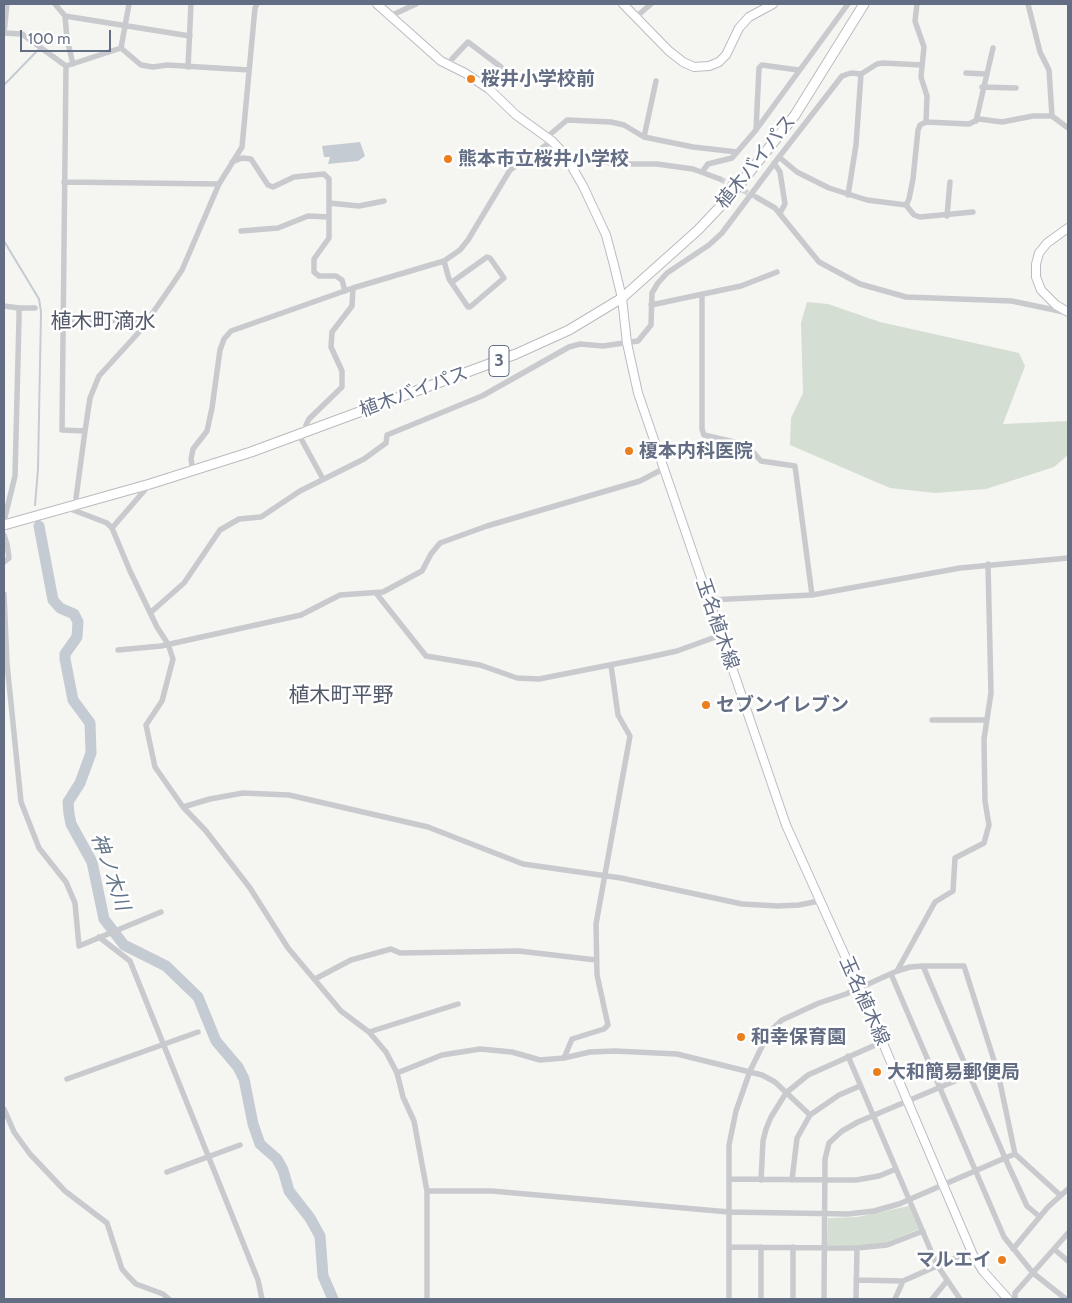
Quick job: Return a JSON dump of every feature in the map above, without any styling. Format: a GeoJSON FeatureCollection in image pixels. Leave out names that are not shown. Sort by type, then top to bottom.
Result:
{"type":"FeatureCollection","features":[{"type":"Feature","properties":{"kind":"highway","name":"植木バイパス"},"geometry":{"type":"LineString","coordinates":[[4,526],[193,471],[303,433],[516,354],[569,330],[622,298],[698,230],[733,193],[795,114],[864,4]]}},
{"type":"Feature","properties":{"kind":"main road","name":"玉名植木線"},"geometry":{"type":"LineString","coordinates":[[377,4],[388,17],[441,62],[465,73],[488,89],[516,115],[550,139],[565,155],[583,186],[606,236],[622,298],[627,343],[638,393],[786,825],[859,987],[971,1251],[982,1271],[1008,1299]]}},
{"type":"Feature","properties":{"kind":"main road"},"geometry":{"type":"LineString","coordinates":[[623,4],[683,62],[694,67],[709,66],[719,62],[726,56],[739,28],[749,18],[773,4]]}},
{"type":"Feature","properties":{"kind":"main road"},"geometry":{"type":"LineString","coordinates":[[1068,228],[1047,243],[1039,253],[1036,264],[1036,277],[1041,290],[1056,305],[1068,313]]}},
{"type":"Feature","properties":{"kind":"street"},"geometry":{"type":"LineString","coordinates":[[7,4],[4,33],[22,34],[66,66]]}},
{"type":"Feature","properties":{"kind":"street"},"geometry":{"type":"LineString","coordinates":[[55,4],[65,16],[73,64]]}},
{"type":"Feature","properties":{"kind":"street"},"geometry":{"type":"LineString","coordinates":[[121,48],[129,4]]}},
{"type":"Feature","properties":{"kind":"street"},"geometry":{"type":"LineString","coordinates":[[188,67],[191,4]]}},
{"type":"Feature","properties":{"kind":"street"},"geometry":{"type":"LineString","coordinates":[[78,504],[76,498],[90,398],[99,376],[148,320],[182,270],[219,184],[230,163],[242,147],[257,4]]}},
{"type":"Feature","properties":{"kind":"street"},"geometry":{"type":"LineString","coordinates":[[388,17],[416,4]]}},
{"type":"Feature","properties":{"kind":"street"},"geometry":{"type":"LineString","coordinates":[[636,17],[651,4]]}},
{"type":"Feature","properties":{"kind":"street"},"geometry":{"type":"LineString","coordinates":[[702,172],[708,164],[727,160],[737,152],[756,130],[848,4]]}},
{"type":"Feature","properties":{"kind":"street"},"geometry":{"type":"LineString","coordinates":[[906,205],[910,199],[918,130],[926,122],[927,96],[921,77],[924,46],[915,21],[917,4]]}},
{"type":"Feature","properties":{"kind":"street"},"geometry":{"type":"LineString","coordinates":[[1028,4],[1040,52],[1048,70],[1052,116]]}},
{"type":"Feature","properties":{"kind":"street"},"geometry":{"type":"LineString","coordinates":[[65,16],[190,36]]}},
{"type":"Feature","properties":{"kind":"street"},"geometry":{"type":"LineString","coordinates":[[452,59],[468,42],[501,66],[502,70],[488,89]]}},
{"type":"Feature","properties":{"kind":"street"},"geometry":{"type":"LineString","coordinates":[[66,66],[121,48]]}},
{"type":"Feature","properties":{"kind":"street"},"geometry":{"type":"LineString","coordinates":[[121,48],[141,64],[249,70]]}},
{"type":"Feature","properties":{"kind":"street"},"geometry":{"type":"LineString","coordinates":[[976,121],[982,87],[993,48]]}},
{"type":"Feature","properties":{"kind":"street"},"geometry":{"type":"LineString","coordinates":[[150,613],[184,583],[220,530],[239,519],[261,517],[323,479],[364,459],[386,443],[387,435],[482,396],[569,347],[580,344],[603,346],[638,341],[648,330],[653,313],[651,305],[652,293],[658,283],[667,273],[709,245],[722,233],[842,76],[851,73],[861,74],[877,64],[922,65]]}},
{"type":"Feature","properties":{"kind":"street"},"geometry":{"type":"LineString","coordinates":[[756,130],[758,68],[762,65],[798,70]]}},
{"type":"Feature","properties":{"kind":"street"},"geometry":{"type":"LineString","coordinates":[[66,66],[62,430],[85,431]]}},
{"type":"Feature","properties":{"kind":"street"},"geometry":{"type":"LineString","coordinates":[[966,73],[986,74]]}},
{"type":"Feature","properties":{"kind":"street"},"geometry":{"type":"LineString","coordinates":[[848,195],[856,146],[861,74]]}},
{"type":"Feature","properties":{"kind":"street"},"geometry":{"type":"LineString","coordinates":[[644,137],[656,81]]}},
{"type":"Feature","properties":{"kind":"street"},"geometry":{"type":"LineString","coordinates":[[982,87],[1016,88]]}},
{"type":"Feature","properties":{"kind":"street"},"geometry":{"type":"LineString","coordinates":[[926,122],[969,124],[979,119],[1002,122],[1032,116],[1052,116],[1068,128]]}},
{"type":"Feature","properties":{"kind":"street"},"geometry":{"type":"LineString","coordinates":[[193,471],[191,460],[193,449],[206,431],[212,408],[220,350],[227,335],[260,320],[353,288],[444,261],[460,250],[468,240],[510,170],[550,139],[567,120],[624,125],[644,137],[692,147],[737,152]]}},
{"type":"Feature","properties":{"kind":"street"},"geometry":{"type":"LineString","coordinates":[[565,155],[617,164],[657,164],[702,172],[720,179]]}},
{"type":"Feature","properties":{"kind":"street"},"geometry":{"type":"LineString","coordinates":[[779,157],[809,179],[848,195],[877,202],[906,205],[914,215],[920,217],[947,216],[973,212]]}},
{"type":"Feature","properties":{"kind":"street"},"geometry":{"type":"LineString","coordinates":[[230,163],[242,158],[250,159],[268,185],[273,187],[294,177],[324,174],[329,179],[329,238],[314,259],[314,272],[319,276],[336,276],[342,280],[345,291]]}},
{"type":"Feature","properties":{"kind":"street"},"geometry":{"type":"LineString","coordinates":[[774,163],[780,172],[785,204],[780,213]]}},
{"type":"Feature","properties":{"kind":"street"},"geometry":{"type":"LineString","coordinates":[[64,182],[219,184]]}},
{"type":"Feature","properties":{"kind":"street"},"geometry":{"type":"LineString","coordinates":[[947,216],[950,182]]}},
{"type":"Feature","properties":{"kind":"street"},"geometry":{"type":"LineString","coordinates":[[756,197],[780,213],[819,262],[860,284],[906,297],[1012,301],[1068,313]]}},
{"type":"Feature","properties":{"kind":"street"},"geometry":{"type":"LineString","coordinates":[[329,203],[359,206],[384,201]]}},
{"type":"Feature","properties":{"kind":"street"},"geometry":{"type":"LineString","coordinates":[[241,231],[278,228],[308,216],[329,217]]}},
{"type":"Feature","properties":{"kind":"street"},"geometry":{"type":"LineString","coordinates":[[444,261],[452,282],[470,307],[504,278],[490,258],[487,257],[452,282]]}},
{"type":"Feature","properties":{"kind":"street"},"geometry":{"type":"LineString","coordinates":[[651,305],[741,286],[777,272]]}},
{"type":"Feature","properties":{"kind":"street"},"geometry":{"type":"LineString","coordinates":[[323,479],[303,433],[309,419],[342,387],[342,371],[330,347],[332,332],[352,306],[353,288]]}},
{"type":"Feature","properties":{"kind":"street"},"geometry":{"type":"LineString","coordinates":[[702,295],[702,429],[704,435],[747,445],[761,461],[795,466],[812,595]]}},
{"type":"Feature","properties":{"kind":"street"},"geometry":{"type":"LineString","coordinates":[[4,306],[35,308]]}},
{"type":"Feature","properties":{"kind":"street"},"geometry":{"type":"LineString","coordinates":[[4,526],[4,518],[16,476],[19,308]]}},
{"type":"Feature","properties":{"kind":"street"},"geometry":{"type":"LineString","coordinates":[[64,321],[148,320]]}},
{"type":"Feature","properties":{"kind":"street"},"geometry":{"type":"LineString","coordinates":[[118,650],[168,644],[301,615],[340,595],[383,592],[422,571],[431,554],[440,543],[487,526],[640,481],[664,469]]}},
{"type":"Feature","properties":{"kind":"street"},"geometry":{"type":"LineString","coordinates":[[112,528],[150,484]]}},
{"type":"Feature","properties":{"kind":"street"},"geometry":{"type":"LineString","coordinates":[[67,507],[107,522],[112,528],[150,613],[168,644],[173,659],[170,679],[162,701],[146,725],[155,767],[183,807],[206,831],[250,888],[288,948],[341,1011],[369,1032],[386,1052],[397,1073],[403,1097],[414,1121],[427,1191],[427,1299]]}},
{"type":"Feature","properties":{"kind":"street"},"geometry":{"type":"LineString","coordinates":[[4,535],[8,558],[4,562]]}},
{"type":"Feature","properties":{"kind":"street"},"geometry":{"type":"LineString","coordinates":[[708,600],[812,595],[988,564],[1068,558]]}},
{"type":"Feature","properties":{"kind":"street"},"geometry":{"type":"LineString","coordinates":[[894,972],[935,902],[952,891],[955,858],[984,843],[989,825],[985,801],[984,740],[991,693],[988,564]]}},
{"type":"Feature","properties":{"kind":"street"},"geometry":{"type":"LineString","coordinates":[[376,593],[426,656],[480,664],[517,678],[539,679],[611,665],[677,651],[721,635]]}},
{"type":"Feature","properties":{"kind":"street"},"geometry":{"type":"LineString","coordinates":[[4,594],[6,664],[21,802],[39,848],[66,882],[75,903],[79,946],[161,912]]}},
{"type":"Feature","properties":{"kind":"street"},"geometry":{"type":"LineString","coordinates":[[564,1058],[572,1039],[604,1029],[608,1025],[600,993],[596,960],[596,924],[630,736],[618,715],[611,665]]}},
{"type":"Feature","properties":{"kind":"street"},"geometry":{"type":"LineString","coordinates":[[932,720],[986,720]]}},
{"type":"Feature","properties":{"kind":"street"},"geometry":{"type":"LineString","coordinates":[[183,807],[210,799],[243,793],[289,795],[428,827],[523,864],[606,875],[742,904],[785,906],[819,901]]}},
{"type":"Feature","properties":{"kind":"street"},"geometry":{"type":"LineString","coordinates":[[99,938],[130,962],[258,1280],[262,1299]]}},
{"type":"Feature","properties":{"kind":"street"},"geometry":{"type":"LineString","coordinates":[[314,979],[351,960],[391,949],[400,953],[519,951],[596,960]]}},
{"type":"Feature","properties":{"kind":"street"},"geometry":{"type":"LineString","coordinates":[[923,966],[968,1074],[1027,1206],[1040,1217]]}},
{"type":"Feature","properties":{"kind":"street"},"geometry":{"type":"LineString","coordinates":[[729,1299],[728,1146],[736,1111],[750,1071],[769,1032],[782,1020],[894,972],[910,967],[964,966],[995,1064],[1015,1154],[1060,1194]]}},
{"type":"Feature","properties":{"kind":"street"},"geometry":{"type":"LineString","coordinates":[[894,972],[940,1087],[1004,1237],[1012,1249],[1034,1272],[1066,1299]]}},
{"type":"Feature","properties":{"kind":"street"},"geometry":{"type":"LineString","coordinates":[[369,1032],[458,1004]]}},
{"type":"Feature","properties":{"kind":"street"},"geometry":{"type":"LineString","coordinates":[[68,1079],[198,1032]]}},
{"type":"Feature","properties":{"kind":"street"},"geometry":{"type":"LineString","coordinates":[[761,1180],[764,1135],[771,1116],[786,1093],[808,1075],[882,1042]]}},
{"type":"Feature","properties":{"kind":"street"},"geometry":{"type":"LineString","coordinates":[[397,1073],[442,1055],[480,1049],[512,1052],[540,1060],[564,1058],[590,1052],[638,1050],[677,1054],[750,1071],[775,1082],[810,1115]]}},
{"type":"Feature","properties":{"kind":"street"},"geometry":{"type":"LineString","coordinates":[[848,1056],[938,1266],[946,1282],[960,1299]]}},
{"type":"Feature","properties":{"kind":"street"},"geometry":{"type":"LineString","coordinates":[[824,1299],[824,1180],[825,1159],[829,1143],[842,1132],[873,1116],[995,1064]]}},
{"type":"Feature","properties":{"kind":"street"},"geometry":{"type":"LineString","coordinates":[[792,1180],[797,1138],[810,1115],[830,1100],[860,1086]]}},
{"type":"Feature","properties":{"kind":"street"},"geometry":{"type":"LineString","coordinates":[[4,1109],[14,1132],[30,1154],[65,1191],[107,1223],[122,1270],[136,1284],[163,1294],[169,1299]]}},
{"type":"Feature","properties":{"kind":"street"},"geometry":{"type":"LineString","coordinates":[[167,1172],[240,1145]]}},
{"type":"Feature","properties":{"kind":"street"},"geometry":{"type":"LineString","coordinates":[[427,1191],[492,1191],[729,1212],[823,1213],[874,1211],[909,1199],[1015,1154]]}},
{"type":"Feature","properties":{"kind":"street"},"geometry":{"type":"LineString","coordinates":[[728,1179],[856,1180],[879,1176],[896,1169]]}},
{"type":"Feature","properties":{"kind":"street"},"geometry":{"type":"LineString","coordinates":[[1012,1249],[1060,1194],[1068,1189]]}},
{"type":"Feature","properties":{"kind":"street"},"geometry":{"type":"LineString","coordinates":[[729,1247],[857,1248],[887,1245],[923,1231]]}},
{"type":"Feature","properties":{"kind":"street"},"geometry":{"type":"LineString","coordinates":[[1015,1299],[1015,1293],[1068,1233]]}},
{"type":"Feature","properties":{"kind":"street"},"geometry":{"type":"LineString","coordinates":[[761,1247],[761,1299]]}},
{"type":"Feature","properties":{"kind":"street"},"geometry":{"type":"LineString","coordinates":[[792,1299],[793,1247]]}},
{"type":"Feature","properties":{"kind":"street"},"geometry":{"type":"LineString","coordinates":[[856,1299],[857,1248]]}},
{"type":"Feature","properties":{"kind":"street"},"geometry":{"type":"LineString","coordinates":[[1054,1250],[1068,1261]]}},
{"type":"Feature","properties":{"kind":"street"},"geometry":{"type":"LineString","coordinates":[[856,1280],[903,1281],[971,1251]]}},
{"type":"Feature","properties":{"kind":"street"},"geometry":{"type":"LineString","coordinates":[[894,1299],[903,1281]]}},
{"type":"Feature","properties":{"kind":"street"},"geometry":{"type":"LineString","coordinates":[[932,1299],[946,1282]]}},
{"type":"Feature","properties":{"kind":"shaded area"},"geometry":{"type":"Polygon","coordinates":[[[360,142],[365,156],[358,161],[328,164],[330,157],[324,157],[322,146],[360,142]]]}},
{"type":"Feature","properties":{"kind":"shaded area"},"geometry":{"type":"Polygon","coordinates":[[[807,302],[828,304],[880,322],[1019,353],[1025,366],[1003,424],[1068,421],[1068,455],[1054,467],[986,489],[935,493],[890,488],[790,445],[791,418],[803,393],[801,323],[807,302]]]}},
{"type":"Feature","properties":{"kind":"shaded area"},"geometry":{"type":"Polygon","coordinates":[[[909,1206],[919,1229],[885,1243],[862,1246],[827,1245],[828,1218],[857,1217],[909,1206]]]}},
{"type":"Feature","properties":{"kind":"waterway"},"geometry":{"type":"LineString","coordinates":[[4,85],[39,49]]}},
{"type":"Feature","properties":{"kind":"waterway"},"geometry":{"type":"LineString","coordinates":[[4,241],[39,299],[41,312],[38,469],[35,505]]}},
{"type":"Feature","properties":{"kind":"waterway","name":"神ノ木川"},"geometry":{"type":"LineString","coordinates":[[39,526],[53,600],[60,608],[74,614],[78,622],[77,637],[65,654],[65,659],[73,700],[90,723],[91,753],[80,783],[68,802],[69,814],[71,824],[92,862],[104,919],[124,945],[166,966],[198,997],[216,1041],[238,1067],[244,1079],[253,1124],[260,1144],[277,1159],[283,1170],[289,1191],[310,1218],[320,1236],[323,1276],[333,1299]]}},
{"type":"Feature","properties":{"kind":"tunnel"},"geometry":{"type":"LineString","coordinates":[[720,179],[754,196]]}},
{"type":"Feature","properties":{"kind":"place","name":"桜井小学校前"},"geometry":{"type":"Point","coordinates":[471,79]}},
{"type":"Feature","properties":{"kind":"place","name":"熊本市立桜井小学校"},"geometry":{"type":"Point","coordinates":[448,159]}},
{"type":"Feature","properties":{"kind":"place","name":"榎本内科医院"},"geometry":{"type":"Point","coordinates":[629,451]}},
{"type":"Feature","properties":{"kind":"place","name":"セブンイレブン"},"geometry":{"type":"Point","coordinates":[706,705]}},
{"type":"Feature","properties":{"kind":"place","name":"和幸保育園"},"geometry":{"type":"Point","coordinates":[741,1037]}},
{"type":"Feature","properties":{"kind":"place","name":"大和簡易郵便局"},"geometry":{"type":"Point","coordinates":[877,1072]}},
{"type":"Feature","properties":{"kind":"place","name":"マルエイ"},"geometry":{"type":"Point","coordinates":[1002,1260]}},
{"type":"Feature","properties":{"kind":"district","name":"植木町滴水"},"geometry":{"type":"Point","coordinates":[103,322]}},
{"type":"Feature","properties":{"kind":"district","name":"植木町平野"},"geometry":{"type":"Point","coordinates":[341,696]}}]}
